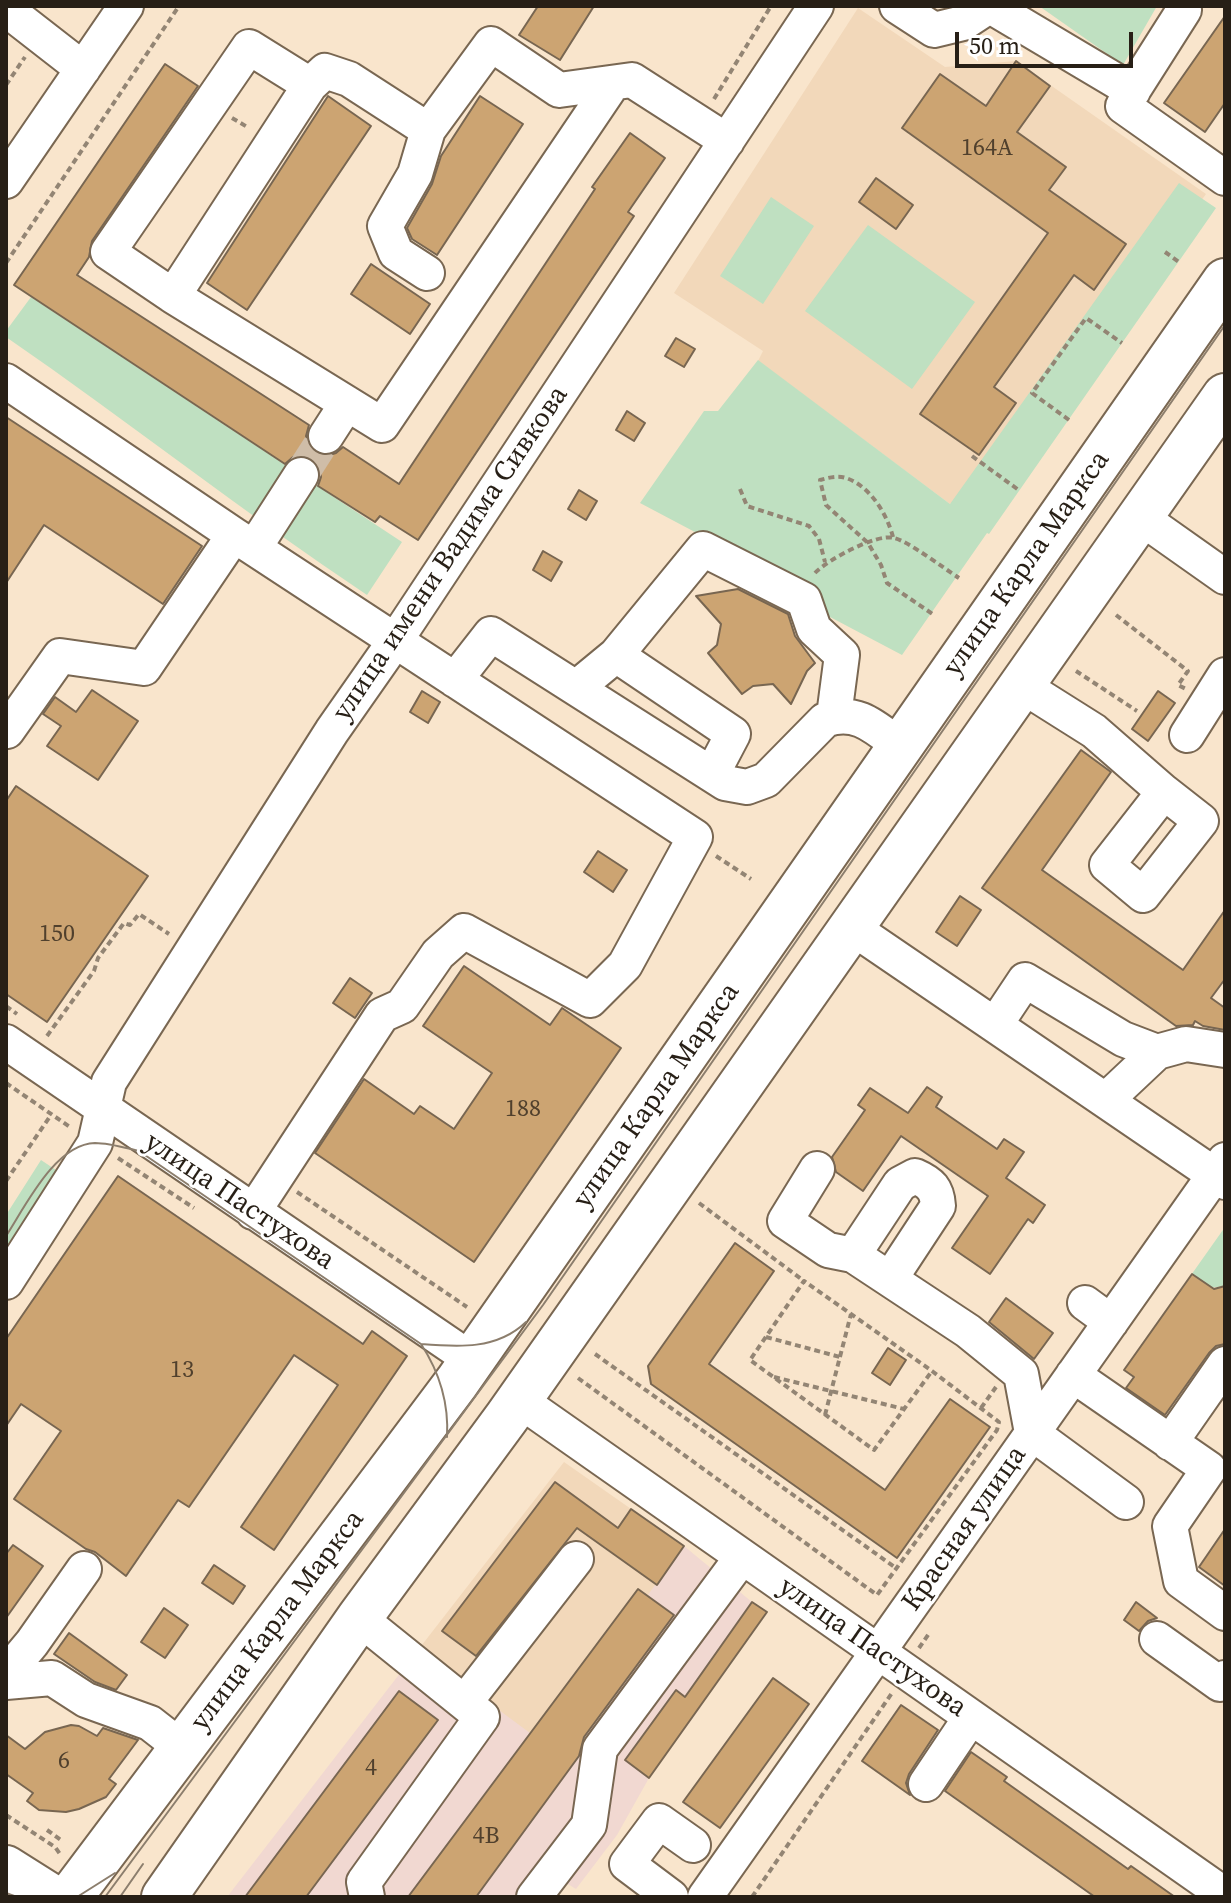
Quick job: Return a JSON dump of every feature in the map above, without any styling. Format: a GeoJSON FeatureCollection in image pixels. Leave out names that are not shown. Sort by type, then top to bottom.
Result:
{"type":"FeatureCollection","features":[{"type":"Feature","properties":{"kind":"main road","name":"улица Карла Маркса"},"geometry":{"type":"LineString","coordinates":[[62,1884],[182,1748],[472,1360],[1225,281]]}},
{"type":"Feature","properties":{"kind":"main road"},"geometry":{"type":"LineString","coordinates":[[164,1897],[359,1618],[534,1410],[851,927],[1225,396]]}},
{"type":"Feature","properties":{"kind":"main road"},"geometry":{"type":"LineString","coordinates":[[6,1868],[62,1884]]}},
{"type":"Feature","properties":{"kind":"street"},"geometry":{"type":"LineString","coordinates":[[6,181],[126,6]]}},
{"type":"Feature","properties":{"kind":"street","name":"улица имени Вадима Сивкова"},"geometry":{"type":"LineString","coordinates":[[6,1282],[95,1143],[109,1082],[332,731],[395,641],[713,132],[816,6]]}},
{"type":"Feature","properties":{"kind":"street"},"geometry":{"type":"LineString","coordinates":[[897,6],[934,30],[963,23],[989,6],[1133,91]]}},
{"type":"Feature","properties":{"kind":"street"},"geometry":{"type":"LineString","coordinates":[[1183,6],[1184,10],[1123,106],[1225,178]]}},
{"type":"Feature","properties":{"kind":"street"},"geometry":{"type":"LineString","coordinates":[[6,9],[83,69]]}},
{"type":"Feature","properties":{"kind":"street"},"geometry":{"type":"LineString","coordinates":[[427,273],[396,253],[385,226],[415,174],[428,130],[491,44],[559,90],[632,80],[713,132]]}},
{"type":"Feature","properties":{"kind":"street"},"geometry":{"type":"LineString","coordinates":[[310,85],[249,47],[108,252],[173,296],[382,425],[613,83]]}},
{"type":"Feature","properties":{"kind":"street"},"geometry":{"type":"LineString","coordinates":[[173,296],[310,85],[325,71],[349,79],[428,130]]}},
{"type":"Feature","properties":{"kind":"street"},"geometry":{"type":"LineString","coordinates":[[6,381],[695,837],[625,965],[590,1000],[464,931],[438,954],[402,1006],[382,1015],[261,1201]]}},
{"type":"Feature","properties":{"kind":"street"},"geometry":{"type":"LineString","coordinates":[[326,436],[346,405]]}},
{"type":"Feature","properties":{"kind":"street"},"geometry":{"type":"LineString","coordinates":[[7,731],[60,656],[144,668],[244,541],[301,475]]}},
{"type":"Feature","properties":{"kind":"street"},"geometry":{"type":"LineString","coordinates":[[1140,517],[1225,577]]}},
{"type":"Feature","properties":{"kind":"street"},"geometry":{"type":"LineString","coordinates":[[576,688],[616,655],[703,549],[804,600],[814,629],[842,655],[834,716]]}},
{"type":"Feature","properties":{"kind":"street"},"geometry":{"type":"LineString","coordinates":[[455,680],[491,634],[725,783],[747,787],[766,780],[825,720],[834,716],[862,718],[900,746]]}},
{"type":"Feature","properties":{"kind":"street"},"geometry":{"type":"LineString","coordinates":[[616,655],[733,734],[712,774]]}},
{"type":"Feature","properties":{"kind":"street"},"geometry":{"type":"LineString","coordinates":[[1021,685],[1094,731],[1164,792]]}},
{"type":"Feature","properties":{"kind":"street"},"geometry":{"type":"LineString","coordinates":[[1187,735],[1216,688]]}},
{"type":"Feature","properties":{"kind":"street"},"geometry":{"type":"LineString","coordinates":[[851,927],[1106,1100],[1222,1173]]}},
{"type":"Feature","properties":{"kind":"street"},"geometry":{"type":"LineString","coordinates":[[995,1025],[1025,980],[1123,1039],[1157,1052]]}},
{"type":"Feature","properties":{"kind":"street","name":"улица Пастухова"},"geometry":{"type":"LineString","coordinates":[[23,1031],[103,1110],[261,1201],[472,1360]]}},
{"type":"Feature","properties":{"kind":"street"},"geometry":{"type":"LineString","coordinates":[[1106,1100],[1157,1052],[1186,1044],[1225,1050]]}},
{"type":"Feature","properties":{"kind":"street"},"geometry":{"type":"LineString","coordinates":[[817,1169],[785,1221],[828,1250],[853,1255],[968,1331],[1021,1374],[1032,1433],[1126,1502]]}},
{"type":"Feature","properties":{"kind":"street","name":"Красная улица"},"geometry":{"type":"LineString","coordinates":[[705,1897],[891,1661],[1032,1433],[1073,1375],[1098,1313],[1222,1173]]}},
{"type":"Feature","properties":{"kind":"street"},"geometry":{"type":"LineString","coordinates":[[853,1255],[900,1184],[915,1176],[931,1183],[938,1195],[938,1206],[890,1279]]}},
{"type":"Feature","properties":{"kind":"street"},"geometry":{"type":"LineString","coordinates":[[1170,1443],[1225,1364]]}},
{"type":"Feature","properties":{"kind":"street"},"geometry":{"type":"LineString","coordinates":[[1073,1375],[1209,1469],[1170,1526],[1181,1581],[1225,1613]]}},
{"type":"Feature","properties":{"kind":"street","name":"улица Пастухова"},"geometry":{"type":"LineString","coordinates":[[534,1410],[1225,1895]]}},
{"type":"Feature","properties":{"kind":"street"},"geometry":{"type":"LineString","coordinates":[[534,1897],[589,1825],[600,1749],[742,1557]]}},
{"type":"Feature","properties":{"kind":"street"},"geometry":{"type":"LineString","coordinates":[[465,1702],[576,1559]]}},
{"type":"Feature","properties":{"kind":"street"},"geometry":{"type":"LineString","coordinates":[[6,1674],[84,1569]]}},
{"type":"Feature","properties":{"kind":"street"},"geometry":{"type":"LineString","coordinates":[[359,1618],[482,1717],[364,1882],[367,1897]]}},
{"type":"Feature","properties":{"kind":"street"},"geometry":{"type":"LineString","coordinates":[[1157,1639],[1220,1684],[1225,1678]]}},
{"type":"Feature","properties":{"kind":"street"},"geometry":{"type":"LineString","coordinates":[[6,1682],[52,1678],[86,1700],[150,1723],[182,1748]]}},
{"type":"Feature","properties":{"kind":"street"},"geometry":{"type":"LineString","coordinates":[[926,1784],[971,1717]]}},
{"type":"Feature","properties":{"kind":"street"},"geometry":{"type":"LineString","coordinates":[[671,1897],[627,1864],[659,1821],[693,1845]]}},
{"type":"Feature","properties":{"kind":"path"},"geometry":{"type":"LineString","coordinates":[[6,263],[179,6]]}},
{"type":"Feature","properties":{"kind":"path"},"geometry":{"type":"LineString","coordinates":[[713,132],[771,6]]}},
{"type":"Feature","properties":{"kind":"path"},"geometry":{"type":"LineString","coordinates":[[209,104],[273,142]]}},
{"type":"Feature","properties":{"kind":"path"},"geometry":{"type":"LineString","coordinates":[[1165,252],[1179,262]]}},
{"type":"Feature","properties":{"kind":"path"},"geometry":{"type":"LineString","coordinates":[[1069,420],[1032,393],[1086,318],[1122,343]]}},
{"type":"Feature","properties":{"kind":"path"},"geometry":{"type":"LineString","coordinates":[[972,456],[1020,491]]}},
{"type":"Feature","properties":{"kind":"path"},"geometry":{"type":"LineString","coordinates":[[893,537],[891,526],[872,494],[846,478],[820,480],[826,505],[868,543],[887,583],[934,615]]}},
{"type":"Feature","properties":{"kind":"path"},"geometry":{"type":"LineString","coordinates":[[740,489],[747,506],[809,526],[819,539],[825,562]]}},
{"type":"Feature","properties":{"kind":"path"},"geometry":{"type":"LineString","coordinates":[[799,597],[825,562],[868,543],[893,537],[959,578]]}},
{"type":"Feature","properties":{"kind":"path"},"geometry":{"type":"LineString","coordinates":[[1116,615],[1188,671],[1178,685],[1216,688]]}},
{"type":"Feature","properties":{"kind":"path"},"geometry":{"type":"LineString","coordinates":[[1076,671],[1137,711]]}},
{"type":"Feature","properties":{"kind":"path"},"geometry":{"type":"LineString","coordinates":[[738,870],[751,879]]}},
{"type":"Feature","properties":{"kind":"path"},"geometry":{"type":"LineString","coordinates":[[6,1006],[23,1031],[47,1036],[124,923],[130,925],[139,914],[171,935]]}},
{"type":"Feature","properties":{"kind":"path"},"geometry":{"type":"LineString","coordinates":[[6,1083],[51,1115],[6,1181]]}},
{"type":"Feature","properties":{"kind":"path"},"geometry":{"type":"LineString","coordinates":[[261,1201],[293,1188],[467,1307]]}},
{"type":"Feature","properties":{"kind":"path"},"geometry":{"type":"LineString","coordinates":[[578,1378],[877,1595],[997,1430],[999,1422],[699,1203]]}},
{"type":"Feature","properties":{"kind":"path"},"geometry":{"type":"LineString","coordinates":[[804,1281],[750,1360],[874,1450],[932,1371]]}},
{"type":"Feature","properties":{"kind":"path"},"geometry":{"type":"LineString","coordinates":[[825,1415],[851,1314]]}},
{"type":"Feature","properties":{"kind":"path"},"geometry":{"type":"LineString","coordinates":[[766,1337],[840,1357]]}},
{"type":"Feature","properties":{"kind":"path"},"geometry":{"type":"LineString","coordinates":[[595,1354],[896,1568]]}},
{"type":"Feature","properties":{"kind":"path"},"geometry":{"type":"LineString","coordinates":[[771,1376],[904,1409]]}},
{"type":"Feature","properties":{"kind":"path"},"geometry":{"type":"LineString","coordinates":[[752,1897],[894,1690],[891,1661],[931,1631]]}},
{"type":"Feature","properties":{"kind":"path"},"geometry":{"type":"LineString","coordinates":[[6,1815],[55,1847],[62,1884]]}},
{"type":"Feature","properties":{"kind":"path"},"geometry":{"type":"LineString","coordinates":[[47,1830],[61,1840]]}},
{"type":"Feature","properties":{"kind":"shaded area"},"geometry":{"type":"Polygon","coordinates":[[[858,8],[945,67],[1016,61],[1206,194],[1002,478],[950,504],[758,361],[763,351],[674,293],[858,8]]]}},
{"type":"Feature","properties":{"kind":"shaded area"},"geometry":{"type":"Polygon","coordinates":[[[564,1462],[684,1546],[647,1596],[628,1602],[530,1733],[418,1650],[564,1462]]]}},
{"type":"Feature","properties":{"kind":"shaded area"},"geometry":{"type":"Polygon","coordinates":[[[684,1546],[752,1602],[686,1695],[701,1707],[649,1778],[617,1835],[576,1889],[558,1878],[543,1897],[227,1897],[418,1650],[629,1602],[637,1608],[684,1546]]]}},
{"type":"Feature","properties":{"kind":"green space"},"geometry":{"type":"Polygon","coordinates":[[[1039,6],[1157,6],[1123,65],[1039,6]]]}},
{"type":"Feature","properties":{"kind":"green space"},"geometry":{"type":"Polygon","coordinates":[[[1179,183],[1216,208],[902,655],[813,608],[814,595],[640,503],[704,411],[718,411],[758,360],[950,504],[1179,183]]]}},
{"type":"Feature","properties":{"kind":"green space"},"geometry":{"type":"Polygon","coordinates":[[[771,197],[814,226],[763,304],[720,276],[771,197]]]}},
{"type":"Feature","properties":{"kind":"green space"},"geometry":{"type":"Polygon","coordinates":[[[868,225],[975,302],[912,389],[805,311],[868,225]]]}},
{"type":"Feature","properties":{"kind":"green space"},"geometry":{"type":"Polygon","coordinates":[[[31,297],[402,542],[367,595],[6,337],[6,331],[31,297]]]}},
{"type":"Feature","properties":{"kind":"green space"},"geometry":{"type":"Polygon","coordinates":[[[41,1160],[59,1172],[6,1254],[6,1215],[41,1160]]]}},
{"type":"Feature","properties":{"kind":"green space"},"geometry":{"type":"Polygon","coordinates":[[[1225,1227],[1225,1286],[1194,1290],[1134,1377],[1124,1370],[1225,1227]]]}},
{"type":"Feature","properties":{"kind":"building"},"geometry":{"type":"Polygon","coordinates":[[[538,6],[594,6],[560,60],[519,35],[538,6]]]}},
{"type":"Feature","properties":{"kind":"building"},"geometry":{"type":"Polygon","coordinates":[[[1225,16],[1225,103],[1205,132],[1164,103],[1225,16]]]}},
{"type":"Feature","properties":{"kind":"building"},"geometry":{"type":"Polygon","coordinates":[[[1016,61],[1050,86],[1017,132],[1066,167],[1049,190],[1126,244],[1094,290],[1074,275],[994,387],[1016,403],[979,455],[920,414],[1048,233],[902,128],[940,74],[986,106],[1016,61]]]}},
{"type":"Feature","properties":{"kind":"building"},"geometry":{"type":"Polygon","coordinates":[[[165,64],[198,86],[92,241],[89,257],[77,275],[309,425],[306,436],[315,452],[326,456],[343,447],[399,484],[630,133],[665,158],[628,212],[634,216],[418,540],[380,516],[375,522],[318,486],[321,477],[319,467],[311,458],[301,455],[285,464],[14,285],[165,64]]]}},
{"type":"Feature","properties":{"kind":"building"},"geometry":{"type":"Polygon","coordinates":[[[328,96],[371,126],[247,310],[207,283],[328,96]]]}},
{"type":"Feature","properties":{"kind":"building"},"geometry":{"type":"Polygon","coordinates":[[[480,96],[523,124],[437,255],[412,239],[407,228],[432,184],[441,156],[480,96]]]}},
{"type":"Feature","properties":{"kind":"building"},"geometry":{"type":"Polygon","coordinates":[[[876,178],[913,205],[896,229],[859,202],[876,178]]]}},
{"type":"Feature","properties":{"kind":"building"},"geometry":{"type":"Polygon","coordinates":[[[371,264],[430,304],[410,334],[351,294],[371,264]]]}},
{"type":"Feature","properties":{"kind":"building"},"geometry":{"type":"Polygon","coordinates":[[[676,338],[695,349],[684,367],[665,356],[676,338]]]}},
{"type":"Feature","properties":{"kind":"building"},"geometry":{"type":"Polygon","coordinates":[[[627,411],[645,423],[634,441],[616,430],[627,411]]]}},
{"type":"Feature","properties":{"kind":"building"},"geometry":{"type":"Polygon","coordinates":[[[6,417],[202,546],[163,604],[44,525],[6,583],[6,417]]]}},
{"type":"Feature","properties":{"kind":"building"},"geometry":{"type":"Polygon","coordinates":[[[579,490],[597,501],[586,520],[568,509],[579,490]]]}},
{"type":"Feature","properties":{"kind":"building"},"geometry":{"type":"Polygon","coordinates":[[[543,551],[562,562],[551,581],[533,570],[543,551]]]}},
{"type":"Feature","properties":{"kind":"building"},"geometry":{"type":"Polygon","coordinates":[[[738,589],[788,614],[795,636],[815,663],[807,671],[791,704],[773,684],[753,686],[742,694],[708,653],[717,645],[721,624],[696,596],[738,589]]]}},
{"type":"Feature","properties":{"kind":"building"},"geometry":{"type":"Polygon","coordinates":[[[92,690],[138,721],[98,780],[47,746],[61,726],[43,714],[55,697],[76,712],[92,690]]]}},
{"type":"Feature","properties":{"kind":"building"},"geometry":{"type":"Polygon","coordinates":[[[422,691],[440,702],[428,723],[410,712],[422,691]]]}},
{"type":"Feature","properties":{"kind":"building"},"geometry":{"type":"Polygon","coordinates":[[[1158,691],[1175,703],[1148,741],[1132,729],[1158,691]]]}},
{"type":"Feature","properties":{"kind":"building"},"geometry":{"type":"Polygon","coordinates":[[[1081,750],[1111,772],[1042,870],[1183,970],[1225,910],[1225,979],[1211,998],[1225,1008],[1225,1030],[1203,1026],[1195,1021],[1193,1025],[1176,1026],[982,888],[1081,750]]]}},
{"type":"Feature","properties":{"kind":"building"},"geometry":{"type":"Polygon","coordinates":[[[16,786],[148,876],[47,1022],[6,994],[6,801],[16,786]]]}},
{"type":"Feature","properties":{"kind":"building"},"geometry":{"type":"Polygon","coordinates":[[[598,851],[627,870],[613,892],[584,872],[598,851]]]}},
{"type":"Feature","properties":{"kind":"building"},"geometry":{"type":"Polygon","coordinates":[[[960,896],[981,910],[957,946],[936,932],[960,896]]]}},
{"type":"Feature","properties":{"kind":"building"},"geometry":{"type":"Polygon","coordinates":[[[464,966],[550,1025],[562,1008],[621,1048],[474,1262],[315,1153],[364,1079],[414,1114],[420,1106],[454,1129],[492,1073],[423,1026],[464,966]]]}},
{"type":"Feature","properties":{"kind":"building"},"geometry":{"type":"Polygon","coordinates":[[[350,978],[372,993],[355,1018],[333,1003],[350,978]]]}},
{"type":"Feature","properties":{"kind":"building"},"geometry":{"type":"Polygon","coordinates":[[[927,1087],[942,1097],[936,1107],[997,1149],[1004,1139],[1024,1152],[1006,1178],[1045,1205],[1033,1223],[1028,1219],[990,1274],[952,1248],[988,1196],[901,1136],[863,1191],[836,1172],[832,1157],[865,1110],[858,1105],[870,1088],[908,1113],[927,1087]]]}},
{"type":"Feature","properties":{"kind":"building"},"geometry":{"type":"Polygon","coordinates":[[[118,1176],[363,1344],[372,1331],[407,1356],[274,1550],[241,1527],[338,1385],[294,1355],[189,1507],[178,1500],[126,1576],[14,1499],[61,1431],[21,1404],[6,1426],[6,1339],[118,1176]]]}},
{"type":"Feature","properties":{"kind":"building"},"geometry":{"type":"Polygon","coordinates":[[[735,1243],[774,1271],[709,1364],[885,1490],[950,1399],[990,1427],[897,1558],[651,1384],[648,1366],[735,1243]]]}},
{"type":"Feature","properties":{"kind":"building"},"geometry":{"type":"Polygon","coordinates":[[[1192,1274],[1214,1289],[1225,1286],[1225,1344],[1216,1346],[1209,1353],[1165,1415],[1126,1388],[1134,1377],[1124,1370],[1192,1274]]]}},
{"type":"Feature","properties":{"kind":"building"},"geometry":{"type":"Polygon","coordinates":[[[1006,1298],[1053,1333],[1034,1359],[989,1322],[1006,1298]]]}},
{"type":"Feature","properties":{"kind":"building"},"geometry":{"type":"Polygon","coordinates":[[[888,1348],[906,1360],[890,1385],[872,1373],[888,1348]]]}},
{"type":"Feature","properties":{"kind":"building"},"geometry":{"type":"Polygon","coordinates":[[[555,1482],[618,1528],[631,1509],[684,1546],[657,1585],[577,1528],[476,1656],[442,1631],[555,1482]]]}},
{"type":"Feature","properties":{"kind":"building"},"geometry":{"type":"Polygon","coordinates":[[[1225,1529],[1225,1586],[1199,1567],[1225,1529]]]}},
{"type":"Feature","properties":{"kind":"building"},"geometry":{"type":"Polygon","coordinates":[[[13,1545],[43,1566],[6,1618],[6,1554],[13,1545]]]}},
{"type":"Feature","properties":{"kind":"building"},"geometry":{"type":"Polygon","coordinates":[[[214,1565],[245,1586],[233,1604],[202,1583],[214,1565]]]}},
{"type":"Feature","properties":{"kind":"building"},"geometry":{"type":"Polygon","coordinates":[[[638,1589],[674,1615],[584,1737],[579,1756],[476,1897],[408,1897],[638,1589]]]}},
{"type":"Feature","properties":{"kind":"building"},"geometry":{"type":"Polygon","coordinates":[[[752,1602],[767,1612],[649,1778],[625,1760],[676,1690],[685,1697],[752,1602]]]}},
{"type":"Feature","properties":{"kind":"building"},"geometry":{"type":"Polygon","coordinates":[[[1136,1602],[1157,1618],[1148,1621],[1139,1631],[1124,1620],[1136,1602]]]}},
{"type":"Feature","properties":{"kind":"building"},"geometry":{"type":"Polygon","coordinates":[[[164,1608],[188,1625],[165,1658],[141,1642],[164,1608]]]}},
{"type":"Feature","properties":{"kind":"building"},"geometry":{"type":"Polygon","coordinates":[[[69,1633],[127,1675],[116,1690],[95,1682],[54,1654],[69,1633]]]}},
{"type":"Feature","properties":{"kind":"building"},"geometry":{"type":"Polygon","coordinates":[[[773,1678],[809,1704],[720,1828],[683,1802],[773,1678]]]}},
{"type":"Feature","properties":{"kind":"building"},"geometry":{"type":"Polygon","coordinates":[[[399,1691],[438,1720],[306,1897],[245,1897],[399,1691]]]}},
{"type":"Feature","properties":{"kind":"building"},"geometry":{"type":"Polygon","coordinates":[[[901,1705],[938,1730],[909,1774],[906,1783],[910,1795],[862,1761],[901,1705]]]}},
{"type":"Feature","properties":{"kind":"building"},"geometry":{"type":"Polygon","coordinates":[[[71,1725],[97,1736],[103,1728],[138,1740],[109,1779],[116,1784],[106,1797],[66,1812],[39,1810],[27,1801],[33,1793],[6,1774],[6,1735],[25,1749],[45,1732],[71,1725]]]}},
{"type":"Feature","properties":{"kind":"building"},"geometry":{"type":"Polygon","coordinates":[[[971,1752],[1007,1777],[1004,1781],[1128,1869],[1131,1866],[1175,1897],[1095,1897],[945,1791],[971,1752]]]}},
{"type":"Feature","properties":{"kind":"tunnel"},"geometry":{"type":"LineString","coordinates":[[301,475],[326,436]]}},
{"type":"Feature","properties":{"kind":"tram line"},"geometry":{"type":"LineString","coordinates":[[105,1897],[543,1305],[1225,325]]}},
{"type":"Feature","properties":{"kind":"tram line"},"geometry":{"type":"LineString","coordinates":[[6,1236],[43,1179],[67,1154],[80,1146],[95,1143],[139,1151],[421,1344],[442,1388],[447,1437]]}},
{"type":"Feature","properties":{"kind":"tram line"},"geometry":{"type":"LineString","coordinates":[[421,1344],[476,1345],[503,1338],[526,1322]]}},
{"type":"Feature","properties":{"kind":"tram line"},"geometry":{"type":"LineString","coordinates":[[120,1897],[143,1864]]}},
{"type":"Feature","properties":{"kind":"tram line"},"geometry":{"type":"LineString","coordinates":[[77,1897],[115,1873]]}},
{"type":"Feature","properties":{"kind":"tram line"},"geometry":{"type":"LineString","coordinates":[[6,1893],[17,1897]]}}]}
